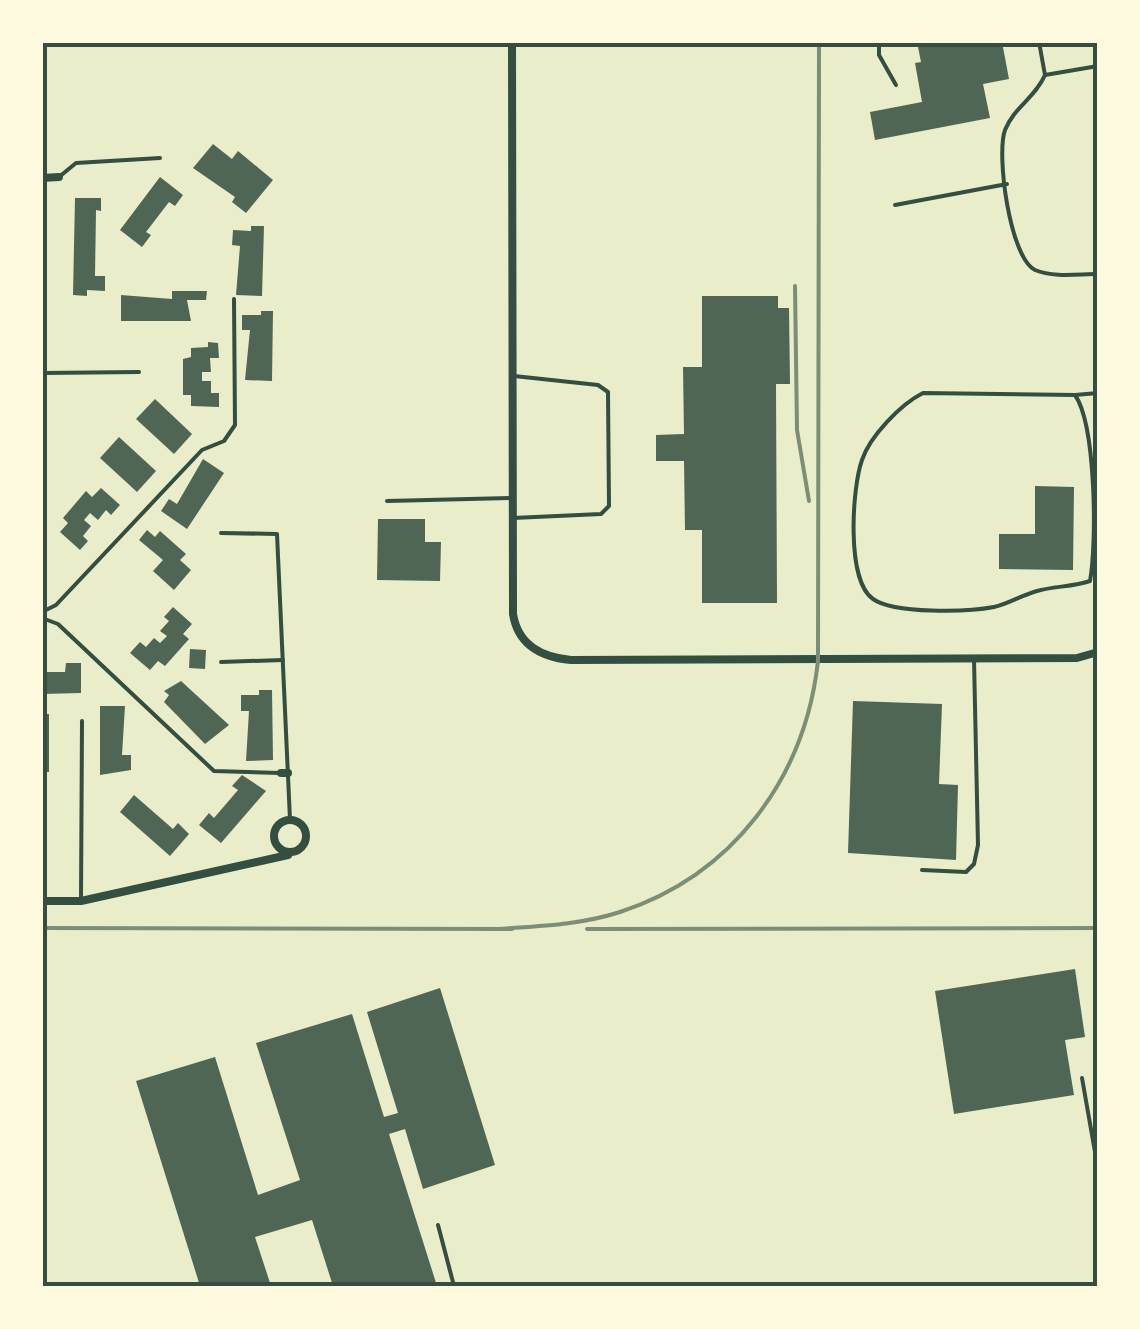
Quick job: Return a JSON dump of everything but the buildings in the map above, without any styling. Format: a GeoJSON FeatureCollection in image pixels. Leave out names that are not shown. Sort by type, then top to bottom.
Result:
{"type":"FeatureCollection","features":[{"type":"Feature","properties":{"kind":"street"},"geometry":{"type":"LineString","coordinates":[[512,42],[513,614],[525,641],[552,658],[571,660],[1077,658],[1098,652]]}},
{"type":"Feature","properties":{"kind":"street"},"geometry":{"type":"LineString","coordinates":[[42,178],[59,177]]}},
{"type":"Feature","properties":{"kind":"street"},"geometry":{"type":"LineString","coordinates":[[42,901],[81,901],[288,855],[301,847],[305,834],[300,823],[290,820],[281,822],[274,836],[288,855]]}},
{"type":"Feature","properties":{"kind":"lane"},"geometry":{"type":"LineString","coordinates":[[879,42],[880,55],[896,85]]}},
{"type":"Feature","properties":{"kind":"lane"},"geometry":{"type":"LineString","coordinates":[[1039,42],[1044,75],[1036,94],[1014,111],[1002,136],[1013,236],[1021,258],[1033,269],[1051,274],[1098,274]]}},
{"type":"Feature","properties":{"kind":"lane"},"geometry":{"type":"LineString","coordinates":[[1044,75],[1098,66]]}},
{"type":"Feature","properties":{"kind":"lane"},"geometry":{"type":"LineString","coordinates":[[59,177],[76,163],[160,158]]}},
{"type":"Feature","properties":{"kind":"lane"},"geometry":{"type":"LineString","coordinates":[[895,205],[1007,184]]}},
{"type":"Feature","properties":{"kind":"lane"},"geometry":{"type":"LineString","coordinates":[[234,298],[235,424],[224,441],[202,450],[56,605],[42,615],[58,624],[214,772],[284,773]]}},
{"type":"Feature","properties":{"kind":"lane"},"geometry":{"type":"LineString","coordinates":[[42,373],[139,372]]}},
{"type":"Feature","properties":{"kind":"lane"},"geometry":{"type":"LineString","coordinates":[[512,376],[598,385],[608,392],[609,506],[600,514],[513,518]]}},
{"type":"Feature","properties":{"kind":"lane"},"geometry":{"type":"LineString","coordinates":[[1098,394],[923,394],[907,401],[862,456],[855,488],[855,562],[863,590],[875,602],[918,610],[994,607],[1038,590],[1098,582]]}},
{"type":"Feature","properties":{"kind":"lane"},"geometry":{"type":"LineString","coordinates":[[1076,395],[1086,410],[1091,449],[1090,581]]}},
{"type":"Feature","properties":{"kind":"lane"},"geometry":{"type":"LineString","coordinates":[[387,501],[512,498]]}},
{"type":"Feature","properties":{"kind":"lane"},"geometry":{"type":"LineString","coordinates":[[221,534],[277,534],[284,773],[290,820]]}},
{"type":"Feature","properties":{"kind":"lane"},"geometry":{"type":"LineString","coordinates":[[922,870],[966,872],[974,864],[974,659]]}},
{"type":"Feature","properties":{"kind":"lane"},"geometry":{"type":"LineString","coordinates":[[221,662],[283,660]]}},
{"type":"Feature","properties":{"kind":"lane"},"geometry":{"type":"LineString","coordinates":[[81,901],[82,721]]}},
{"type":"Feature","properties":{"kind":"lane"},"geometry":{"type":"LineString","coordinates":[[1082,1078],[1098,1169]]}},
{"type":"Feature","properties":{"kind":"lane"},"geometry":{"type":"LineString","coordinates":[[438,1225],[454,1286]]}},
{"type":"Feature","properties":{"kind":"railway"},"geometry":{"type":"LineString","coordinates":[[498,929],[559,924],[620,912],[697,874],[729,847],[756,816],[779,782],[797,744],[818,661],[819,42]]}},
{"type":"Feature","properties":{"kind":"railway"},"geometry":{"type":"LineString","coordinates":[[795,286],[797,430],[809,501]]}},
{"type":"Feature","properties":{"kind":"railway"},"geometry":{"type":"LineString","coordinates":[[42,928],[512,929]]}},
{"type":"Feature","properties":{"kind":"railway"},"geometry":{"type":"LineString","coordinates":[[587,929],[1098,928]]}}]}
